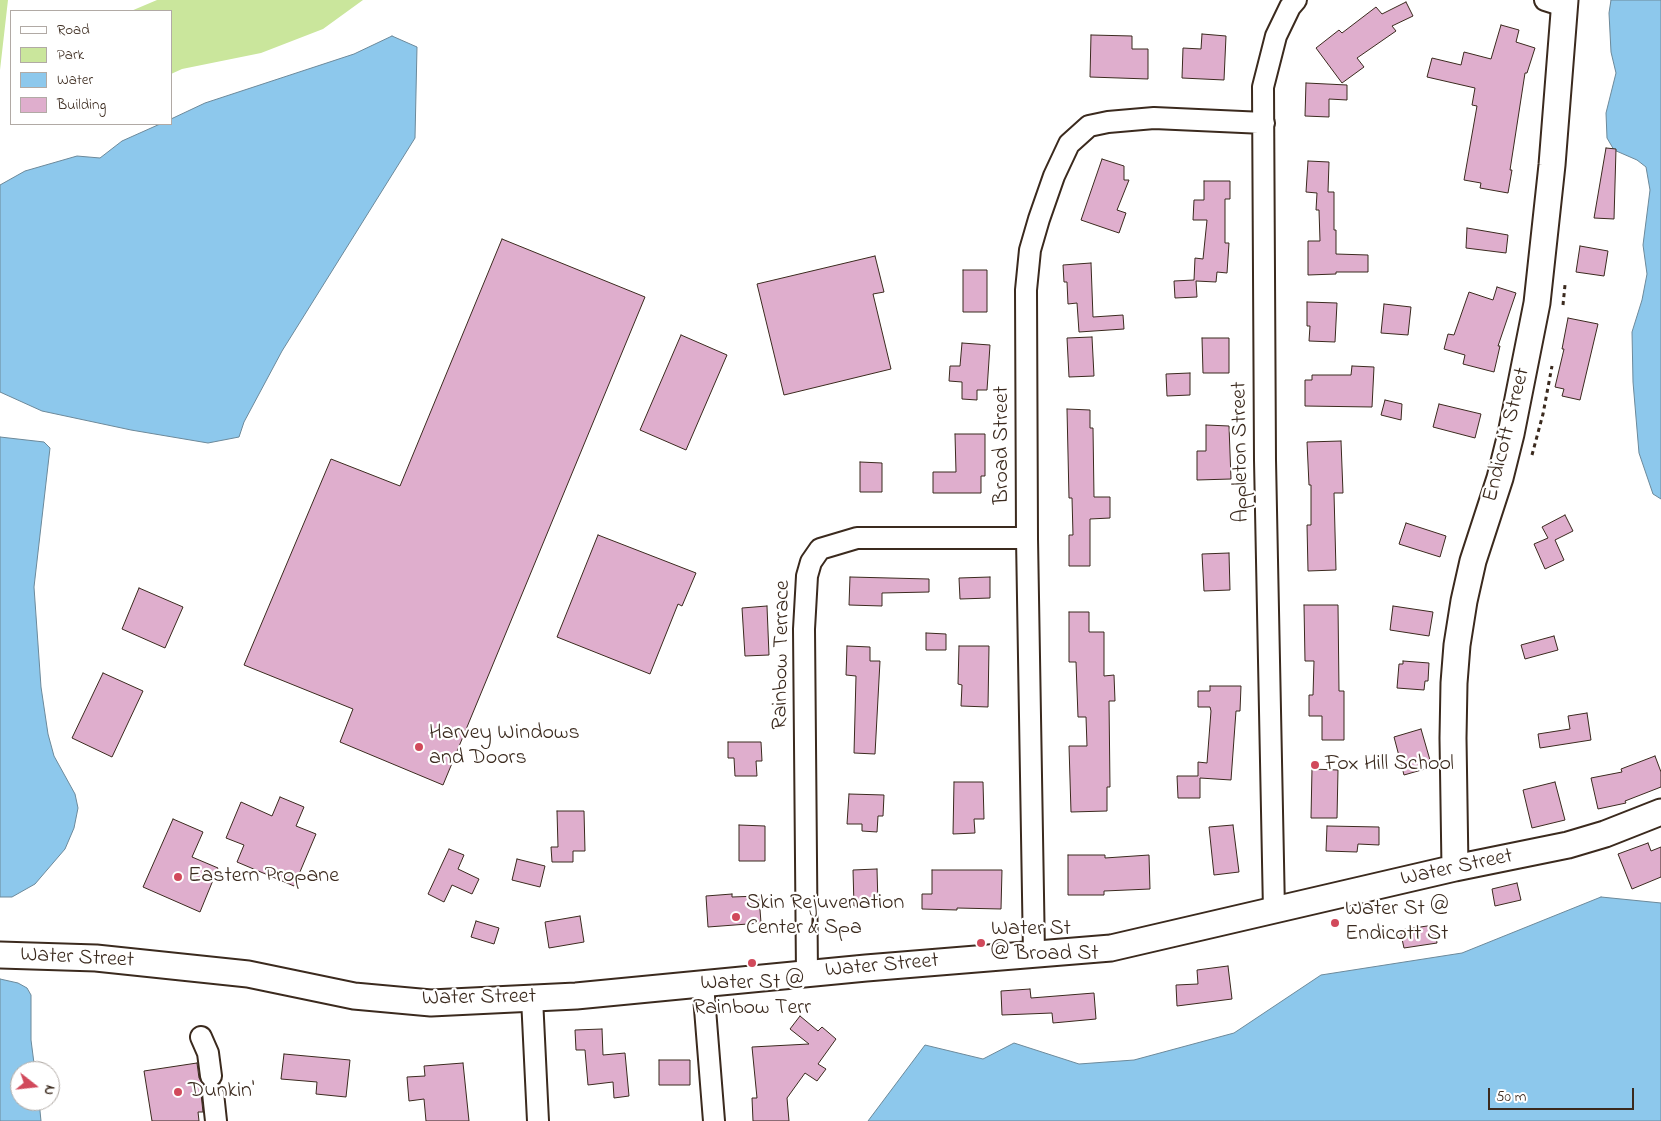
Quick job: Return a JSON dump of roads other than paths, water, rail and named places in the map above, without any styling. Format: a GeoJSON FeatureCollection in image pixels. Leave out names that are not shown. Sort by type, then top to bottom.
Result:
{"type":"FeatureCollection","features":[{"type":"Feature","properties":{"kind":"main road","name":"Endicott Street"},"geometry":{"type":"LineString","coordinates":[[1455,868],[1452,738],[1457,645],[1473,562],[1500,478],[1537,303],[1552,165],[1558,2]]}},
{"type":"Feature","properties":{"kind":"main road","name":"Water Street"},"geometry":{"type":"LineString","coordinates":[[0,955],[96,958],[248,974],[354,996],[431,1003],[576,996],[1111,948],[1455,868],[1568,845],[1605,834],[1661,812]]}},
{"type":"Feature","properties":{"kind":"street","name":"Appleton Street"},"geometry":{"type":"LineString","coordinates":[[1274,911],[1266,470],[1263,87],[1276,36],[1290,6],[1296,0]]}},
{"type":"Feature","properties":{"kind":"street","name":"Broad Street"},"geometry":{"type":"LineString","coordinates":[[1034,954],[1027,538],[1026,290],[1030,250],[1054,176],[1069,144],[1089,126],[1108,122],[1154,118],[1264,124]]}},
{"type":"Feature","properties":{"kind":"street","name":"Rainbow Terrace"},"geometry":{"type":"LineString","coordinates":[[806,974],[804,629],[807,576],[811,562],[820,550],[857,538],[1027,538]]}},
{"type":"Feature","properties":{"kind":"street"},"geometry":{"type":"LineString","coordinates":[[703,984],[714,1121]]}},
{"type":"Feature","properties":{"kind":"street"},"geometry":{"type":"LineString","coordinates":[[532,998],[538,1121]]}},
{"type":"Feature","properties":{"kind":"street"},"geometry":{"type":"LineString","coordinates":[[200,1037],[208,1053],[216,1121]]}},
{"type":"Feature","properties":{"kind":"water"},"geometry":{"type":"Polygon","coordinates":[[[1611,0],[1661,0],[1661,499],[1653,494],[1639,453],[1633,382],[1632,332],[1642,300],[1647,274],[1643,245],[1650,190],[1646,167],[1637,160],[1614,150],[1607,138],[1606,113],[1616,73],[1611,52],[1609,13],[1611,0]]]}},
{"type":"Feature","properties":{"kind":"water"},"geometry":{"type":"Polygon","coordinates":[[[392,36],[417,47],[415,138],[282,351],[244,422],[239,437],[208,443],[131,430],[42,411],[0,392],[0,185],[25,171],[77,156],[100,158],[122,141],[158,125],[172,125],[172,119],[205,103],[354,54],[392,36]]]}},
{"type":"Feature","properties":{"kind":"water"},"geometry":{"type":"Polygon","coordinates":[[[0,437],[44,442],[50,448],[34,587],[41,687],[48,734],[54,756],[75,794],[78,808],[74,828],[65,849],[35,884],[12,897],[0,897],[0,437]]]}},
{"type":"Feature","properties":{"kind":"water"},"geometry":{"type":"Polygon","coordinates":[[[1601,897],[1661,903],[1661,1121],[868,1121],[925,1045],[983,1059],[1014,1043],[1079,1064],[1134,1060],[1234,1033],[1321,975],[1462,953],[1601,897]]]}},
{"type":"Feature","properties":{"kind":"water"},"geometry":{"type":"Polygon","coordinates":[[[0,979],[18,983],[27,988],[31,995],[31,1040],[34,1061],[10,1061],[10,1111],[40,1111],[41,1121],[0,1121],[0,979]]]}},
{"type":"Feature","properties":{"kind":"place","name":"Harvey Windows and Doors"},"geometry":{"type":"Point","coordinates":[419,747]}},
{"type":"Feature","properties":{"kind":"place","name":"Fox Hill School"},"geometry":{"type":"Point","coordinates":[1315,765]}},
{"type":"Feature","properties":{"kind":"place","name":"Eastern Propane"},"geometry":{"type":"Point","coordinates":[178,877]}},
{"type":"Feature","properties":{"kind":"place","name":"Skin Rejuvenation Center & Spa"},"geometry":{"type":"Point","coordinates":[736,917]}},
{"type":"Feature","properties":{"kind":"place","name":"Water St @ Endicott St"},"geometry":{"type":"Point","coordinates":[1335,923]}},
{"type":"Feature","properties":{"kind":"place","name":"Water St @ Broad St"},"geometry":{"type":"Point","coordinates":[981,943]}},
{"type":"Feature","properties":{"kind":"place","name":"Water St @ Rainbow Terr"},"geometry":{"type":"Point","coordinates":[752,963]}},
{"type":"Feature","properties":{"kind":"place","name":"Dunkin'"},"geometry":{"type":"Point","coordinates":[178,1092]}}]}
